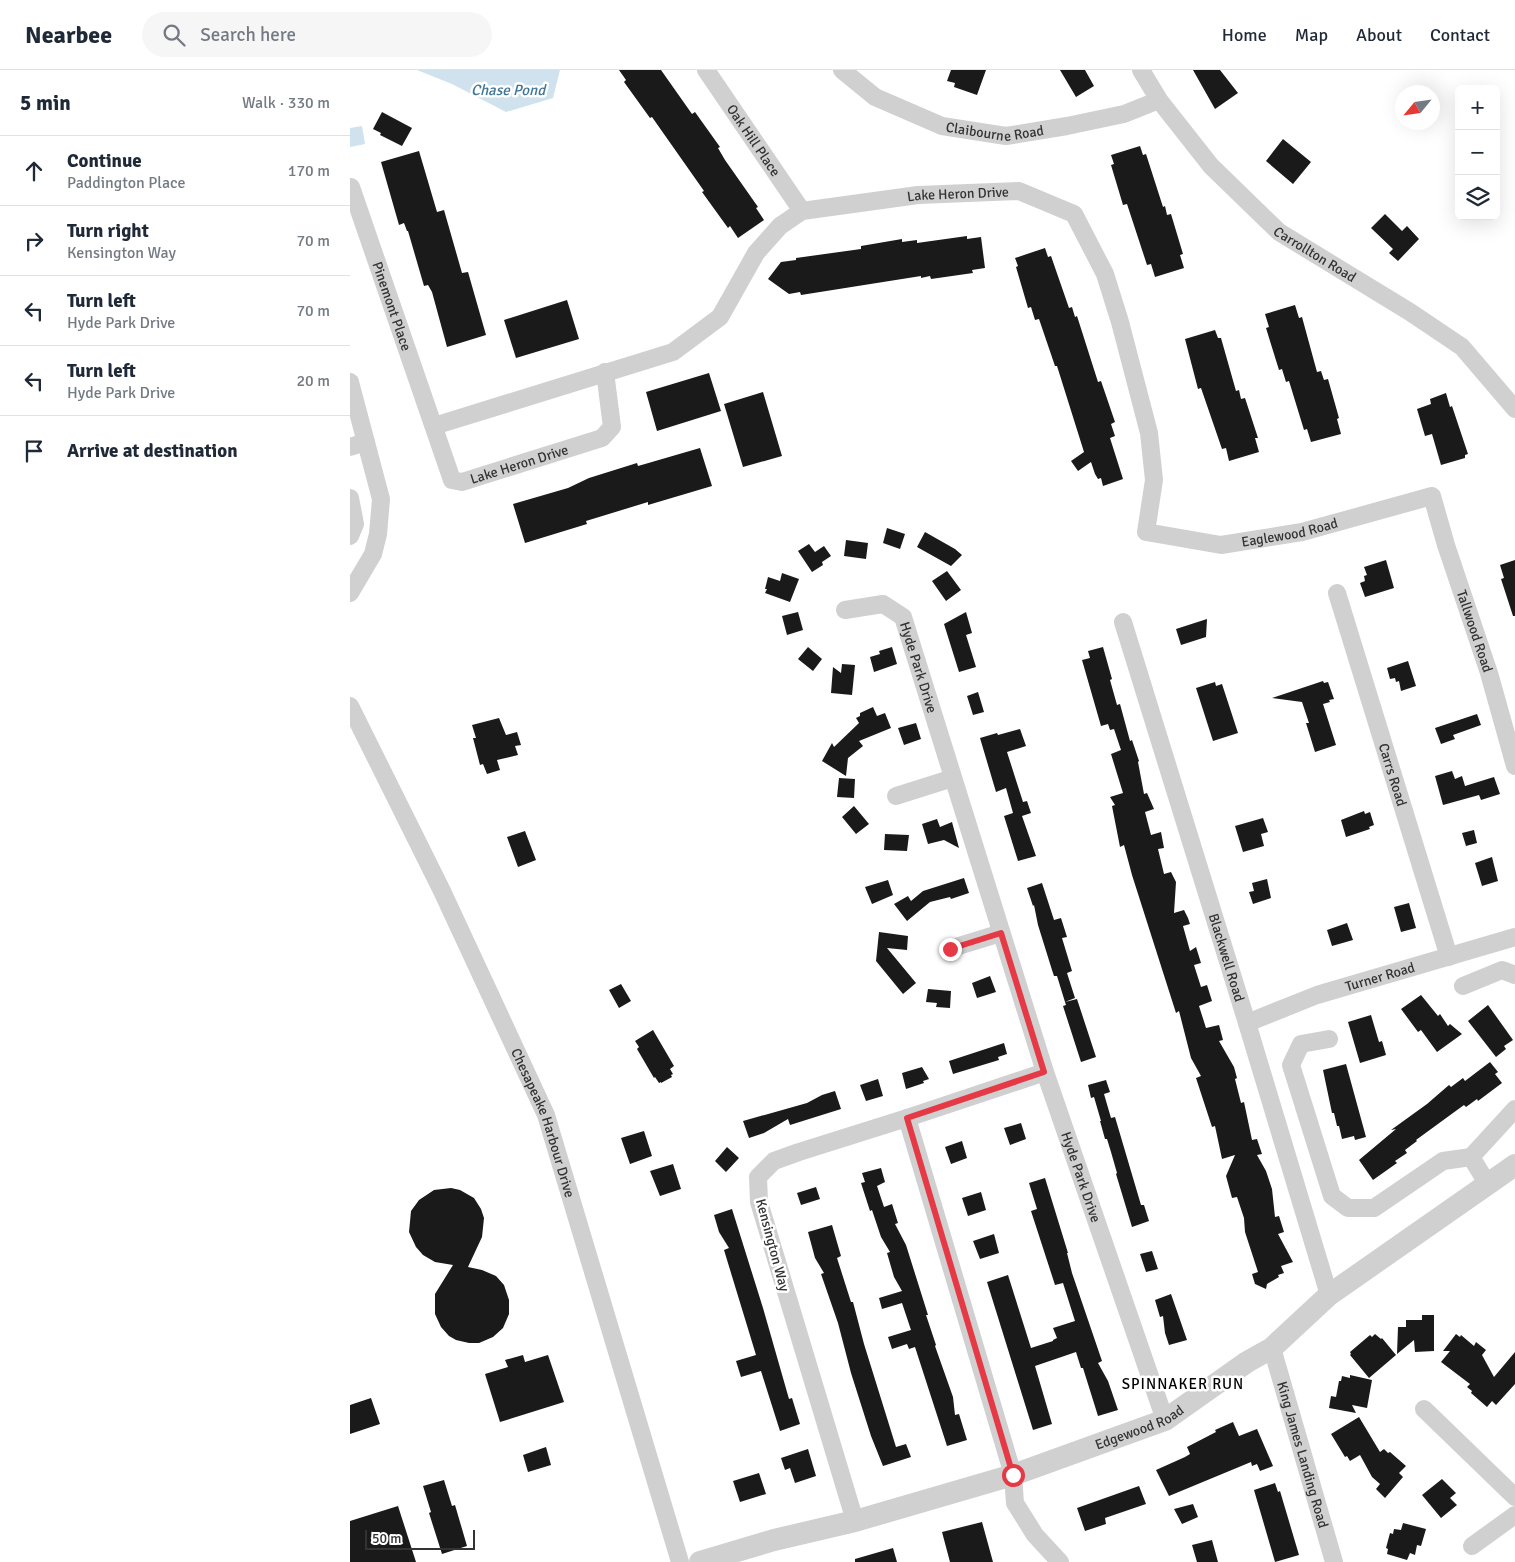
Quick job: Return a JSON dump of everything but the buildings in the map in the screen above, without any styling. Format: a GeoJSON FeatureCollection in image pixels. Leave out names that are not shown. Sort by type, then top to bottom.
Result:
{"type":"FeatureCollection","features":[{"type":"Feature","properties":{"kind":"street","name":"Oak Hill Place"},"geometry":{"type":"LineString","coordinates":[[706,70],[802,211]]}},
{"type":"Feature","properties":{"kind":"street","name":"Claibourne Road"},"geometry":{"type":"LineString","coordinates":[[842,70],[875,97],[942,126],[1006,136],[1124,114],[1159,100]]}},
{"type":"Feature","properties":{"kind":"street","name":"Carrollton Road"},"geometry":{"type":"LineString","coordinates":[[1142,70],[1159,100],[1211,166],[1279,232],[1410,312],[1462,347],[1515,410]]}},
{"type":"Feature","properties":{"kind":"street","name":"Pinemont Place"},"geometry":{"type":"LineString","coordinates":[[351,187],[434,426]]}},
{"type":"Feature","properties":{"kind":"street","name":"Lake Heron Drive"},"geometry":{"type":"LineString","coordinates":[[605,372],[612,427],[602,438],[462,482],[452,480],[434,426],[605,372],[673,352],[720,317],[756,253],[780,226],[802,211],[918,195],[1019,190],[1074,214],[1105,274],[1120,322],[1149,433],[1154,480],[1146,532]]}},
{"type":"Feature","properties":{"kind":"street"},"geometry":{"type":"LineString","coordinates":[[350,382],[358,444],[381,499],[378,534],[373,554],[350,593]]}},
{"type":"Feature","properties":{"kind":"street","name":"Eaglewood Road"},"geometry":{"type":"LineString","coordinates":[[1146,532],[1221,545],[1302,532],[1432,496]]}},
{"type":"Feature","properties":{"kind":"street","name":"Tallwood Road"},"geometry":{"type":"LineString","coordinates":[[1432,496],[1446,545],[1489,673],[1515,766]]}},
{"type":"Feature","properties":{"kind":"street"},"geometry":{"type":"LineString","coordinates":[[350,498],[355,524],[350,536]]}},
{"type":"Feature","properties":{"kind":"street","name":"Carrs Road"},"geometry":{"type":"LineString","coordinates":[[1337,593],[1449,957]]}},
{"type":"Feature","properties":{"kind":"street","name":"Hyde Park Drive"},"geometry":{"type":"LineString","coordinates":[[845,610],[883,604],[903,617],[1044,1072],[1165,1420]]}},
{"type":"Feature","properties":{"kind":"street","name":"Blackwell Road"},"geometry":{"type":"LineString","coordinates":[[1123,622],[1248,1023],[1329,1295]]}},
{"type":"Feature","properties":{"kind":"street","name":"Chesapeake Harbour Drive"},"geometry":{"type":"LineString","coordinates":[[350,706],[442,891],[546,1115],[680,1562]]}},
{"type":"Feature","properties":{"kind":"street"},"geometry":{"type":"LineString","coordinates":[[896,796],[953,778]]}},
{"type":"Feature","properties":{"kind":"street"},"geometry":{"type":"LineString","coordinates":[[950,949],[1001,933]]}},
{"type":"Feature","properties":{"kind":"street","name":"Turner Road"},"geometry":{"type":"LineString","coordinates":[[1248,1023],[1317,995],[1515,937]]}},
{"type":"Feature","properties":{"kind":"street"},"geometry":{"type":"LineString","coordinates":[[1463,986],[1502,970],[1515,975]]}},
{"type":"Feature","properties":{"kind":"street"},"geometry":{"type":"LineString","coordinates":[[1329,1039],[1302,1044],[1291,1065],[1332,1196],[1348,1208],[1374,1208],[1443,1161],[1471,1157],[1515,1109]]}},
{"type":"Feature","properties":{"kind":"street","name":"Kensington Way"},"geometry":{"type":"LineString","coordinates":[[855,1521],[759,1202],[758,1177],[774,1161],[1044,1072]]}},
{"type":"Feature","properties":{"kind":"street"},"geometry":{"type":"LineString","coordinates":[[907,1118],[1013,1475],[1015,1503],[1035,1535],[1060,1562]]}},
{"type":"Feature","properties":{"kind":"street"},"geometry":{"type":"LineString","coordinates":[[1471,1157],[1487,1183]]}},
{"type":"Feature","properties":{"kind":"street","name":"Edgewood Road"},"geometry":{"type":"LineString","coordinates":[[700,1562],[774,1540],[855,1521],[1013,1475],[1165,1420],[1247,1362],[1272,1348],[1329,1295],[1515,1164]]}},
{"type":"Feature","properties":{"kind":"street","name":"King James Landing Road"},"geometry":{"type":"LineString","coordinates":[[1272,1348],[1334,1562]]}},
{"type":"Feature","properties":{"kind":"street"},"geometry":{"type":"LineString","coordinates":[[1424,1409],[1515,1497]]}},
{"type":"Feature","properties":{"kind":"street"},"geometry":{"type":"LineString","coordinates":[[1472,1546],[1515,1514]]}},
{"type":"Feature","properties":{"kind":"water","name":"Chase Pond"},"geometry":{"type":"Polygon","coordinates":[[[417,70],[560,70],[553,98],[506,112],[452,84],[417,70]]]}},
{"type":"Feature","properties":{"kind":"water"},"geometry":{"type":"Polygon","coordinates":[[[362,126],[365,144],[350,147],[350,128],[362,126]]]}},
{"type":"Feature","properties":{"kind":"district","name":"SPINNAKER RUN"},"geometry":{"type":"Point","coordinates":[1183,1384]}},
{"type":"Feature","properties":{"kind":"route"},"geometry":{"type":"LineString","coordinates":[[950,949],[1001,933],[1044,1072],[907,1118],[1013,1475]]}}]}
